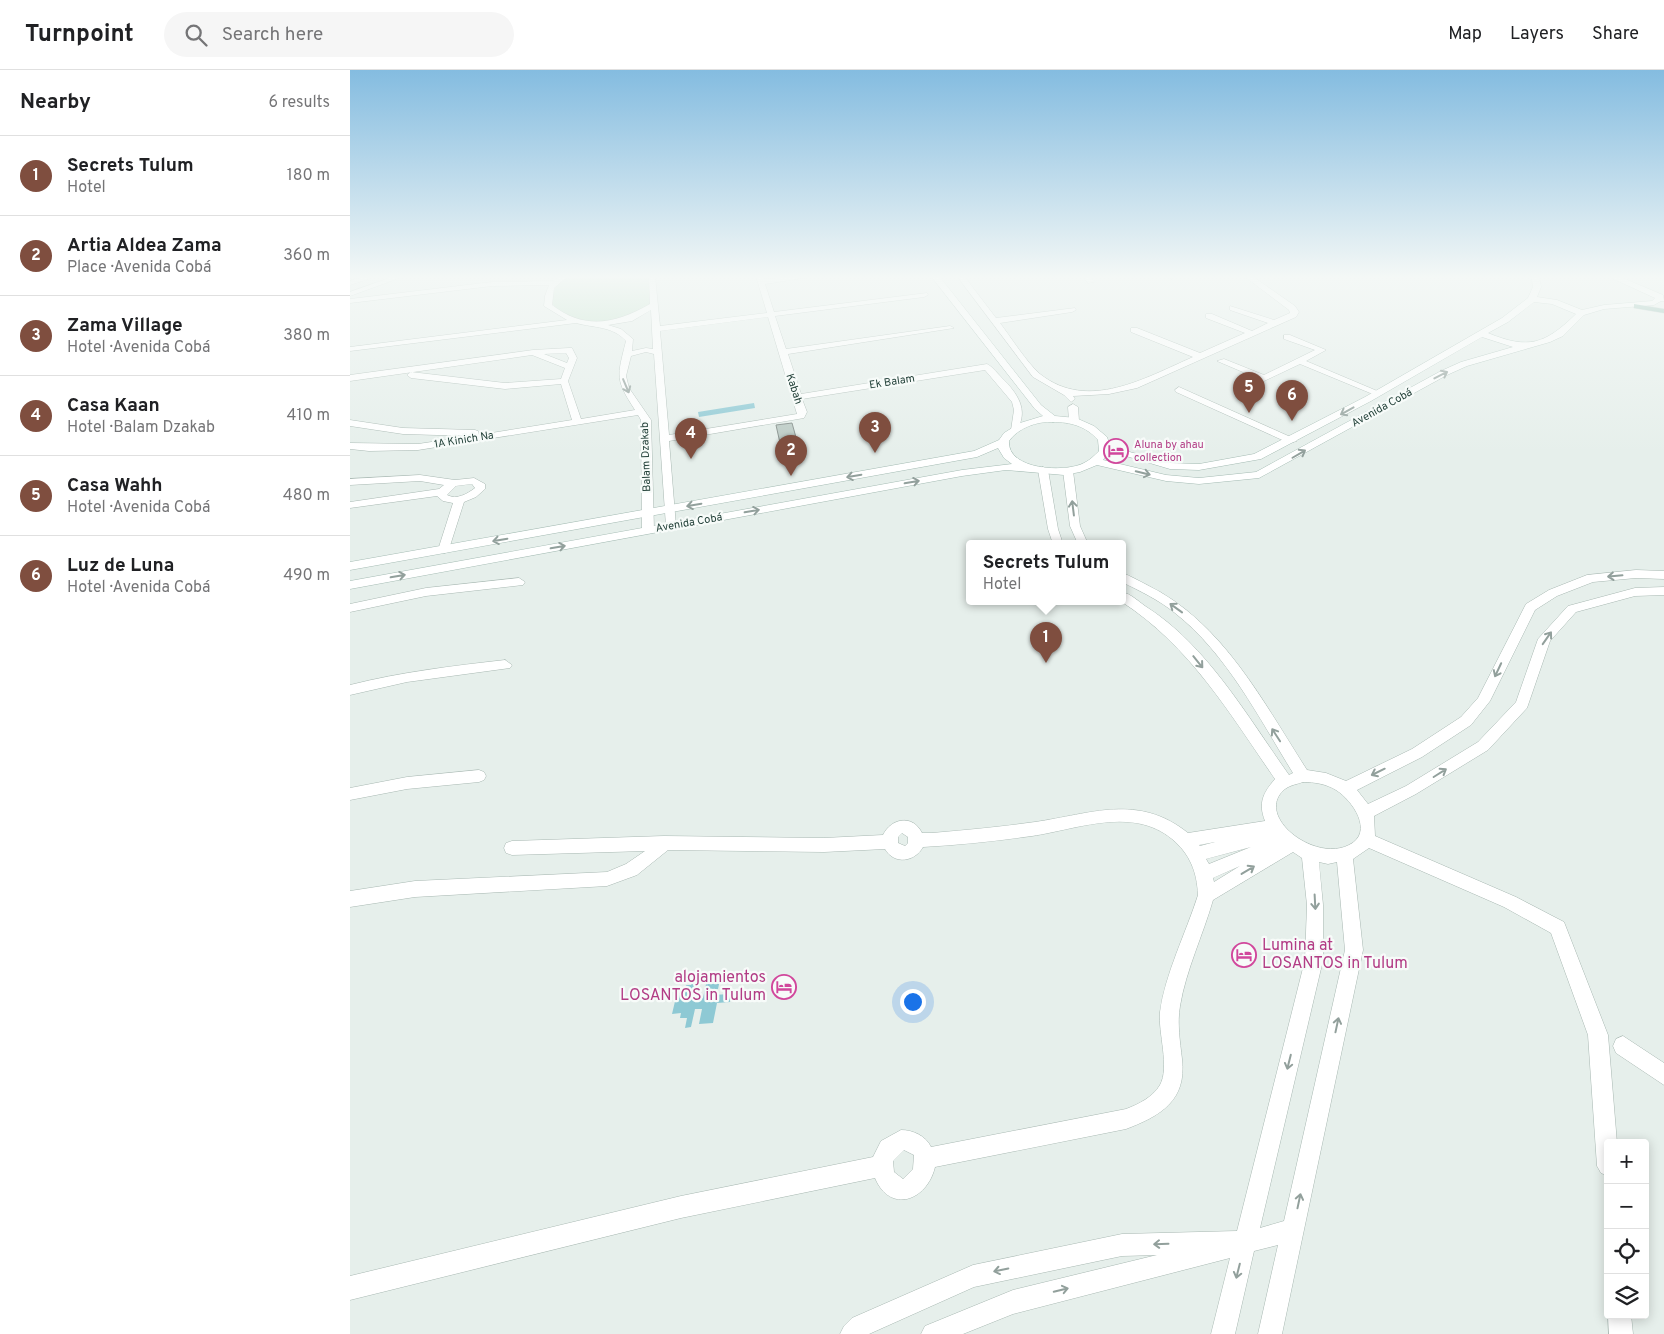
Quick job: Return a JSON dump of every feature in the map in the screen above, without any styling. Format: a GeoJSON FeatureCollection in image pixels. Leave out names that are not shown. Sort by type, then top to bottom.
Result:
{"type":"FeatureCollection","features":[{"type":"Feature","properties":{"kind":"street"},"geometry":{"type":"LineString","coordinates":[[350,343],[409,335]]}},
{"type":"Feature","properties":{"kind":"street"},"geometry":{"type":"LineString","coordinates":[[350,349],[463,335]]}},
{"type":"Feature","properties":{"kind":"street","name":"Balam Dzakab"},"geometry":{"type":"LineString","coordinates":[[625,335],[630,341],[622,376],[625,388],[648,404],[646,420],[648,530]]}},
{"type":"Feature","properties":{"kind":"street"},"geometry":{"type":"LineString","coordinates":[[657,335],[658,352],[648,404],[665,439],[671,526]]}},
{"type":"Feature","properties":{"kind":"street","name":"Kabah"},"geometry":{"type":"LineString","coordinates":[[665,439],[801,416],[802,412],[777,335]]}},
{"type":"Feature","properties":{"kind":"street"},"geometry":{"type":"LineString","coordinates":[[783,352],[901,335]]}},
{"type":"Feature","properties":{"kind":"street"},"geometry":{"type":"LineString","coordinates":[[982,335],[1038,406],[1053,419]]}},
{"type":"Feature","properties":{"kind":"street"},"geometry":{"type":"LineString","coordinates":[[1005,335],[1036,375],[1070,400],[1074,421]]}},
{"type":"Feature","properties":{"kind":"street"},"geometry":{"type":"LineString","coordinates":[[1146,335],[1199,356]]}},
{"type":"Feature","properties":{"kind":"street"},"geometry":{"type":"LineString","coordinates":[[1070,400],[1115,392],[1134,386],[1247,335]]}},
{"type":"Feature","properties":{"kind":"street","name":"Avenida Cobá"},"geometry":{"type":"LineString","coordinates":[[1105,445],[1145,460],[1170,466],[1199,467],[1257,458],[1292,441],[1378,393],[1477,335]]}},
{"type":"Feature","properties":{"kind":"street"},"geometry":{"type":"LineString","coordinates":[[1485,335],[1502,342],[1523,347]]}},
{"type":"Feature","properties":{"kind":"street","name":"Avenida Cobá"},"geometry":{"type":"LineString","coordinates":[[1095,461],[1166,478],[1199,481],[1259,475],[1444,373],[1464,364],[1557,335]]}},
{"type":"Feature","properties":{"kind":"street"},"geometry":{"type":"LineString","coordinates":[[1222,361],[1264,378],[1322,350],[1287,337]]}},
{"type":"Feature","properties":{"kind":"street"},"geometry":{"type":"LineString","coordinates":[[350,378],[533,352],[569,350],[573,358],[564,382],[577,422]]}},
{"type":"Feature","properties":{"kind":"street"},"geometry":{"type":"LineString","coordinates":[[628,354],[646,350],[658,352]]}},
{"type":"Feature","properties":{"kind":"street"},"geometry":{"type":"LineString","coordinates":[[533,352],[569,368]]}},
{"type":"Feature","properties":{"kind":"street"},"geometry":{"type":"LineString","coordinates":[[1300,361],[1378,393]]}},
{"type":"Feature","properties":{"kind":"street","name":"Ek Balam"},"geometry":{"type":"LineString","coordinates":[[797,396],[987,368],[1018,403],[1019,418],[1014,428]]}},
{"type":"Feature","properties":{"kind":"street"},"geometry":{"type":"LineString","coordinates":[[377,374],[446,378],[505,386],[564,382]]}},
{"type":"Feature","properties":{"kind":"street"},"geometry":{"type":"LineString","coordinates":[[1179,390],[1292,441]]}},
{"type":"Feature","properties":{"kind":"street","name":"1A Kinich Na"},"geometry":{"type":"LineString","coordinates":[[350,446],[368,448],[418,447],[577,422],[648,404]]}},
{"type":"Feature","properties":{"kind":"street"},"geometry":{"type":"LineString","coordinates":[[1053,419],[1074,421],[1092,428],[1103,439],[1105,445],[1101,456],[1095,461],[1068,470],[1043,470],[1029,467],[1009,456],[1004,450],[1003,442],[1007,434],[1014,428],[1032,421],[1053,419]]}},
{"type":"Feature","properties":{"kind":"street"},"geometry":{"type":"LineString","coordinates":[[350,423],[403,431],[454,431],[494,435]]}},
{"type":"Feature","properties":{"kind":"street","name":"Avenida Cobá"},"geometry":{"type":"LineString","coordinates":[[350,566],[977,454],[1003,442]]}},
{"type":"Feature","properties":{"kind":"street","name":"Avenida Cobá"},"geometry":{"type":"LineString","coordinates":[[350,585],[979,470],[1029,467]]}},
{"type":"Feature","properties":{"kind":"street"},"geometry":{"type":"LineString","coordinates":[[1043,470],[1057,540]]}},
{"type":"Feature","properties":{"kind":"street"},"geometry":{"type":"LineString","coordinates":[[1068,470],[1075,526],[1081,540]]}},
{"type":"Feature","properties":{"kind":"street"},"geometry":{"type":"LineString","coordinates":[[350,482],[420,478],[454,484]]}},
{"type":"Feature","properties":{"kind":"street"},"geometry":{"type":"LineString","coordinates":[[350,505],[442,492],[454,484],[470,480],[478,482],[480,486],[474,494],[459,500],[446,499],[442,496],[442,492]]}},
{"type":"Feature","properties":{"kind":"street"},"geometry":{"type":"LineString","coordinates":[[444,550],[459,500]]}},
{"type":"Feature","properties":{"kind":"street"},"geometry":{"type":"LineString","coordinates":[[1345,788],[1417,754],[1466,722],[1484,701],[1530,608],[1553,593],[1591,578],[1636,574],[1664,575]]}},
{"type":"Feature","properties":{"kind":"street"},"geometry":{"type":"LineString","coordinates":[[1126,579],[1172,605],[1206,636],[1237,675],[1303,776]]}},
{"type":"Feature","properties":{"kind":"street"},"geometry":{"type":"LineString","coordinates":[[350,608],[426,592],[519,582]]}},
{"type":"Feature","properties":{"kind":"street"},"geometry":{"type":"LineString","coordinates":[[1366,813],[1412,790],[1483,746],[1522,704],[1544,639],[1572,609],[1635,592],[1664,591]]}},
{"type":"Feature","properties":{"kind":"street"},"geometry":{"type":"LineString","coordinates":[[1126,598],[1143,608],[1182,643],[1201,664],[1284,780]]}},
{"type":"Feature","properties":{"kind":"street"},"geometry":{"type":"LineString","coordinates":[[350,690],[372,684],[441,672],[504,665]]}},
{"type":"Feature","properties":{"kind":"street"},"geometry":{"type":"LineString","coordinates":[[350,794],[407,783],[479,776]]}},
{"type":"Feature","properties":{"kind":"street"},"geometry":{"type":"LineString","coordinates":[[1303,776],[1324,778],[1345,788],[1354,796],[1366,813],[1369,831],[1361,846],[1345,856],[1334,857],[1310,854],[1282,835],[1270,817],[1268,799],[1284,780],[1303,776]]}},
{"type":"Feature","properties":{"kind":"street"},"geometry":{"type":"LineString","coordinates":[[512,848],[664,843],[824,845],[889,842],[895,851],[905,852],[913,848],[918,840],[993,834],[1126,815],[1141,817],[1166,827],[1186,840],[1197,854],[1205,874],[1206,895],[1174,986],[1170,1006],[1168,1026],[1174,1066],[1168,1091],[1158,1103],[1143,1113],[1126,1119],[925,1159]]}},
{"type":"Feature","properties":{"kind":"street"},"geometry":{"type":"LineString","coordinates":[[1186,840],[1282,835]]}},
{"type":"Feature","properties":{"kind":"street"},"geometry":{"type":"LineString","coordinates":[[1197,854],[1282,835]]}},
{"type":"Feature","properties":{"kind":"street"},"geometry":{"type":"LineString","coordinates":[[1205,874],[1282,835]]}},
{"type":"Feature","properties":{"kind":"street"},"geometry":{"type":"LineString","coordinates":[[1206,895],[1282,835]]}},
{"type":"Feature","properties":{"kind":"street"},"geometry":{"type":"LineString","coordinates":[[1366,839],[1510,902],[1558,928],[1598,1035],[1606,1139]]}},
{"type":"Feature","properties":{"kind":"street"},"geometry":{"type":"LineString","coordinates":[[350,899],[415,889],[607,879],[628,873],[644,863],[664,843]]}},
{"type":"Feature","properties":{"kind":"street"},"geometry":{"type":"LineString","coordinates":[[1223,1334],[1314,960],[1316,905],[1310,854]]}},
{"type":"Feature","properties":{"kind":"street"},"geometry":{"type":"LineString","coordinates":[[1270,1334],[1354,950],[1345,856]]}},
{"type":"Feature","properties":{"kind":"street"},"geometry":{"type":"LineString","coordinates":[[1623,1046],[1664,1074]]}},
{"type":"Feature","properties":{"kind":"street"},"geometry":{"type":"LineString","coordinates":[[901,1140],[915,1142],[921,1148],[925,1159],[921,1178],[908,1188],[901,1190],[888,1184],[884,1178],[882,1166],[888,1148],[901,1140]]}},
{"type":"Feature","properties":{"kind":"street"},"geometry":{"type":"LineString","coordinates":[[350,1288],[664,1210],[793,1181],[882,1166]]}},
{"type":"Feature","properties":{"kind":"street"},"geometry":{"type":"LineString","coordinates":[[933,1334],[1013,1302],[1130,1274],[1292,1230]]}},
{"type":"Feature","properties":{"kind":"street"},"geometry":{"type":"LineString","coordinates":[[852,1334],[860,1326],[973,1276],[1122,1245],[1245,1242]]}},
{"type":"Feature","properties":{"kind":"street"},"geometry":{"type":"LineString","coordinates":[[1619,1319],[1621,1334]]}},
{"type":"Feature","properties":{"kind":"water"},"geometry":{"type":"Polygon","coordinates":[[[754,403],[755,408],[699,417],[698,412],[754,403]]]}},
{"type":"Feature","properties":{"kind":"water"},"geometry":{"type":"Polygon","coordinates":[[[708,975],[721,975],[718,989],[714,989],[712,995],[731,994],[730,1002],[717,1003],[713,1023],[699,1024],[702,1009],[695,1009],[691,1027],[685,1028],[687,1018],[680,1018],[681,1013],[672,1014],[677,993],[684,993],[686,985],[691,985],[692,978],[700,978],[696,998],[703,998],[708,975]]]}},
{"type":"Feature","properties":{"kind":"building"},"geometry":{"type":"Polygon","coordinates":[[[792,423],[797,441],[780,443],[776,425],[792,423]]]}},
{"type":"Feature","properties":{"kind":"place","name":"Casa Wahh"},"geometry":{"type":"Point","coordinates":[1249,413]}},
{"type":"Feature","properties":{"kind":"place","name":"Luz de Luna"},"geometry":{"type":"Point","coordinates":[1292,421]}},
{"type":"Feature","properties":{"kind":"place","name":"Aluna by ahau collection"},"geometry":{"type":"Point","coordinates":[1116,451]}},
{"type":"Feature","properties":{"kind":"place","name":"Zama Village"},"geometry":{"type":"Point","coordinates":[875,453]}},
{"type":"Feature","properties":{"kind":"place","name":"Casa Kaan"},"geometry":{"type":"Point","coordinates":[691,459]}},
{"type":"Feature","properties":{"kind":"place","name":"Artia Aldea Zama"},"geometry":{"type":"Point","coordinates":[791,476]}},
{"type":"Feature","properties":{"kind":"place","name":"Secrets Tulum"},"geometry":{"type":"Point","coordinates":[1046,663]}},
{"type":"Feature","properties":{"kind":"place","name":"Lumina at LOSANTOS in Tulum"},"geometry":{"type":"Point","coordinates":[1244,955]}},
{"type":"Feature","properties":{"kind":"place","name":"alojamientos LOSANTOS in Tulum"},"geometry":{"type":"Point","coordinates":[784,987]}}]}
